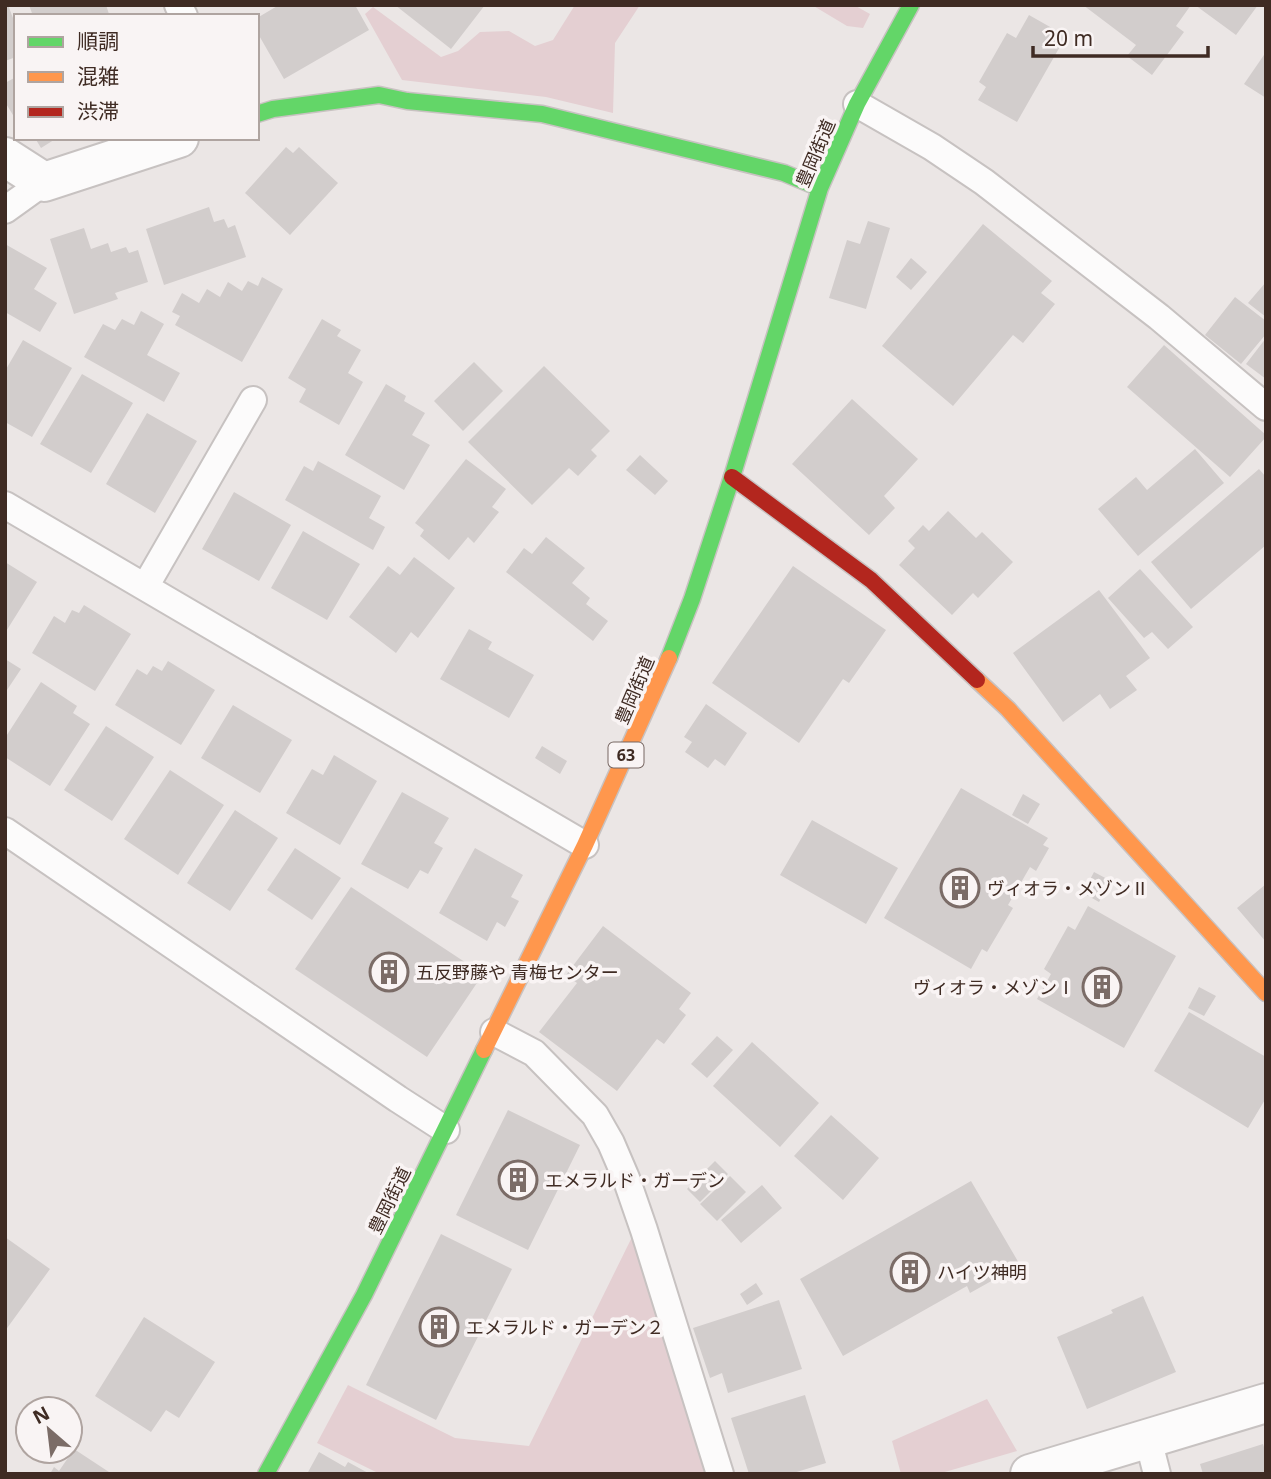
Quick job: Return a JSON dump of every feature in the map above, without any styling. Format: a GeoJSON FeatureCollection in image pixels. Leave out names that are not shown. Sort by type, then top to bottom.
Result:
{"type":"FeatureCollection","features":[{"type":"Feature","properties":{"kind":"main road","name":"豊岡街道"},"geometry":{"type":"LineString","coordinates":[[266,1474],[364,1294],[446,1130],[585,845],[662,676],[692,599],[732,477],[820,188],[857,104],[911,5]]}},
{"type":"Feature","properties":{"kind":"main road"},"geometry":{"type":"LineString","coordinates":[[259,113],[273,109],[379,95],[407,101],[542,114],[784,173],[820,188]]}},
{"type":"Feature","properties":{"kind":"main road"},"geometry":{"type":"LineString","coordinates":[[732,477],[872,580],[1008,709],[1266,993]]}},
{"type":"Feature","properties":{"kind":"street"},"geometry":{"type":"LineString","coordinates":[[5,157],[44,182],[174,140]]}},
{"type":"Feature","properties":{"kind":"street"},"geometry":{"type":"LineString","coordinates":[[1030,1474],[1152,1456],[1266,1403]]}},
{"type":"Feature","properties":{"kind":"lane"},"geometry":{"type":"LineString","coordinates":[[857,104],[932,147],[984,182],[1159,317],[1266,407]]}},
{"type":"Feature","properties":{"kind":"lane"},"geometry":{"type":"LineString","coordinates":[[5,210],[44,182]]}},
{"type":"Feature","properties":{"kind":"lane"},"geometry":{"type":"LineString","coordinates":[[145,587],[253,400]]}},
{"type":"Feature","properties":{"kind":"lane"},"geometry":{"type":"LineString","coordinates":[[5,505],[585,845]]}},
{"type":"Feature","properties":{"kind":"lane"},"geometry":{"type":"LineString","coordinates":[[5,831],[446,1130]]}},
{"type":"Feature","properties":{"kind":"lane"},"geometry":{"type":"LineString","coordinates":[[494,1032],[534,1053],[595,1115],[611,1143],[644,1230],[720,1474]]}},
{"type":"Feature","properties":{"kind":"shaded area"},"geometry":{"type":"Polygon","coordinates":[[[575,5],[640,5],[615,43],[613,113],[546,97],[402,80],[365,14],[373,7],[441,57],[458,51],[480,32],[509,31],[535,46],[553,40],[575,5]]]}},
{"type":"Feature","properties":{"kind":"shaded area"},"geometry":{"type":"Polygon","coordinates":[[[812,5],[854,5],[870,14],[863,28],[847,26],[812,5]]]}},
{"type":"Feature","properties":{"kind":"shaded area"},"geometry":{"type":"Polygon","coordinates":[[[634,1233],[708,1474],[380,1474],[317,1443],[348,1385],[455,1438],[529,1446],[634,1233]]]}},
{"type":"Feature","properties":{"kind":"shaded area"},"geometry":{"type":"Polygon","coordinates":[[[987,1399],[1017,1451],[938,1474],[901,1474],[892,1441],[987,1399]]]}},
{"type":"Feature","properties":{"kind":"building"},"geometry":{"type":"Polygon","coordinates":[[[5,5],[8,5],[14,21],[14,58],[5,61],[5,5]]]}},
{"type":"Feature","properties":{"kind":"building"},"geometry":{"type":"Polygon","coordinates":[[[29,5],[106,5],[109,14],[32,14],[29,5]]]}},
{"type":"Feature","properties":{"kind":"building"},"geometry":{"type":"Polygon","coordinates":[[[279,5],[355,5],[369,30],[284,79],[259,35],[259,17],[279,5]]]}},
{"type":"Feature","properties":{"kind":"building"},"geometry":{"type":"Polygon","coordinates":[[[395,5],[485,5],[451,49],[395,5]]]}},
{"type":"Feature","properties":{"kind":"building"},"geometry":{"type":"Polygon","coordinates":[[[1083,5],[1191,5],[1176,26],[1184,32],[1152,75],[1127,56],[1136,45],[1083,5]]]}},
{"type":"Feature","properties":{"kind":"building"},"geometry":{"type":"Polygon","coordinates":[[[1195,5],[1258,5],[1236,35],[1195,5]]]}},
{"type":"Feature","properties":{"kind":"building"},"geometry":{"type":"Polygon","coordinates":[[[1029,15],[1066,36],[1017,122],[978,100],[986,87],[979,82],[1007,33],[1016,38],[1029,15]]]}},
{"type":"Feature","properties":{"kind":"building"},"geometry":{"type":"Polygon","coordinates":[[[1266,52],[1266,98],[1244,84],[1266,52]]]}},
{"type":"Feature","properties":{"kind":"building"},"geometry":{"type":"Polygon","coordinates":[[[14,78],[14,117],[5,102],[5,83],[14,78]]]}},
{"type":"Feature","properties":{"kind":"building"},"geometry":{"type":"Polygon","coordinates":[[[36,140],[54,140],[41,148],[36,140]]]}},
{"type":"Feature","properties":{"kind":"building"},"geometry":{"type":"Polygon","coordinates":[[[286,147],[293,153],[299,147],[338,183],[290,235],[245,193],[286,147]]]}},
{"type":"Feature","properties":{"kind":"building"},"geometry":{"type":"Polygon","coordinates":[[[209,207],[214,222],[224,219],[228,228],[235,225],[246,257],[164,285],[146,229],[209,207]]]}},
{"type":"Feature","properties":{"kind":"building"},"geometry":{"type":"Polygon","coordinates":[[[868,221],[890,228],[866,309],[829,298],[847,240],[860,244],[868,221]]]}},
{"type":"Feature","properties":{"kind":"building"},"geometry":{"type":"Polygon","coordinates":[[[983,224],[1052,281],[1041,293],[1055,304],[1023,343],[1013,335],[953,406],[882,346],[983,224]]]}},
{"type":"Feature","properties":{"kind":"building"},"geometry":{"type":"Polygon","coordinates":[[[84,228],[91,249],[108,243],[111,252],[126,247],[129,253],[138,250],[148,282],[115,293],[118,299],[74,314],[50,239],[84,228]]]}},
{"type":"Feature","properties":{"kind":"building"},"geometry":{"type":"Polygon","coordinates":[[[5,244],[47,268],[34,289],[57,303],[40,332],[5,312],[5,244]]]}},
{"type":"Feature","properties":{"kind":"building"},"geometry":{"type":"Polygon","coordinates":[[[911,258],[927,272],[911,290],[896,277],[911,258]]]}},
{"type":"Feature","properties":{"kind":"building"},"geometry":{"type":"Polygon","coordinates":[[[262,277],[283,289],[242,362],[175,325],[180,316],[172,312],[182,293],[199,303],[207,289],[220,297],[228,282],[242,291],[248,281],[258,286],[262,277]]]}},
{"type":"Feature","properties":{"kind":"building"},"geometry":{"type":"Polygon","coordinates":[[[1266,282],[1266,317],[1248,303],[1266,282]]]}},
{"type":"Feature","properties":{"kind":"building"},"geometry":{"type":"Polygon","coordinates":[[[1235,297],[1266,321],[1266,334],[1241,364],[1205,335],[1235,297]]]}},
{"type":"Feature","properties":{"kind":"building"},"geometry":{"type":"Polygon","coordinates":[[[141,311],[164,324],[147,355],[180,373],[164,402],[84,357],[103,324],[115,330],[122,319],[134,325],[141,311]]]}},
{"type":"Feature","properties":{"kind":"building"},"geometry":{"type":"Polygon","coordinates":[[[322,319],[341,330],[337,336],[361,350],[348,373],[363,382],[339,425],[299,402],[306,389],[288,378],[322,319]]]}},
{"type":"Feature","properties":{"kind":"building"},"geometry":{"type":"Polygon","coordinates":[[[1266,338],[1266,379],[1246,364],[1266,338]]]}},
{"type":"Feature","properties":{"kind":"building"},"geometry":{"type":"Polygon","coordinates":[[[23,340],[72,368],[32,437],[5,422],[5,371],[23,340]]]}},
{"type":"Feature","properties":{"kind":"building"},"geometry":{"type":"Polygon","coordinates":[[[1164,345],[1266,435],[1230,477],[1127,387],[1164,345]]]}},
{"type":"Feature","properties":{"kind":"building"},"geometry":{"type":"Polygon","coordinates":[[[474,362],[503,391],[463,431],[434,401],[474,362]]]}},
{"type":"Feature","properties":{"kind":"building"},"geometry":{"type":"Polygon","coordinates":[[[544,366],[610,431],[591,450],[597,456],[578,476],[569,468],[532,505],[468,442],[544,366]]]}},
{"type":"Feature","properties":{"kind":"building"},"geometry":{"type":"Polygon","coordinates":[[[82,374],[133,403],[91,473],[40,444],[82,374]]]}},
{"type":"Feature","properties":{"kind":"building"},"geometry":{"type":"Polygon","coordinates":[[[386,384],[406,396],[404,401],[425,413],[412,435],[430,445],[404,490],[345,455],[386,384]]]}},
{"type":"Feature","properties":{"kind":"building"},"geometry":{"type":"Polygon","coordinates":[[[852,399],[918,459],[884,496],[895,508],[869,535],[792,464],[852,399]]]}},
{"type":"Feature","properties":{"kind":"building"},"geometry":{"type":"Polygon","coordinates":[[[147,413],[197,441],[155,513],[106,484],[147,413]]]}},
{"type":"Feature","properties":{"kind":"building"},"geometry":{"type":"Polygon","coordinates":[[[1195,449],[1224,483],[1138,556],[1098,509],[1136,477],[1147,490],[1195,449]]]}},
{"type":"Feature","properties":{"kind":"building"},"geometry":{"type":"Polygon","coordinates":[[[640,455],[668,481],[655,495],[626,470],[640,455]]]}},
{"type":"Feature","properties":{"kind":"building"},"geometry":{"type":"Polygon","coordinates":[[[466,459],[506,489],[492,507],[499,512],[474,543],[468,537],[449,560],[420,536],[424,530],[415,523],[466,459]]]}},
{"type":"Feature","properties":{"kind":"building"},"geometry":{"type":"Polygon","coordinates":[[[318,461],[381,496],[369,518],[385,527],[373,550],[285,500],[304,466],[313,471],[318,461]]]}},
{"type":"Feature","properties":{"kind":"building"},"geometry":{"type":"Polygon","coordinates":[[[1259,469],[1266,477],[1266,545],[1191,609],[1151,562],[1259,469]]]}},
{"type":"Feature","properties":{"kind":"building"},"geometry":{"type":"Polygon","coordinates":[[[234,492],[291,525],[259,581],[202,549],[234,492]]]}},
{"type":"Feature","properties":{"kind":"building"},"geometry":{"type":"Polygon","coordinates":[[[948,511],[976,538],[982,532],[1013,562],[978,598],[973,593],[952,615],[899,565],[915,548],[908,541],[923,525],[929,531],[948,511]]]}},
{"type":"Feature","properties":{"kind":"building"},"geometry":{"type":"Polygon","coordinates":[[[303,531],[360,564],[327,620],[271,588],[303,531]]]}},
{"type":"Feature","properties":{"kind":"building"},"geometry":{"type":"Polygon","coordinates":[[[546,537],[585,568],[572,583],[590,598],[586,604],[608,621],[593,641],[506,572],[524,548],[532,554],[546,537]]]}},
{"type":"Feature","properties":{"kind":"building"},"geometry":{"type":"Polygon","coordinates":[[[414,557],[455,588],[418,638],[411,632],[396,653],[349,617],[388,566],[400,575],[414,557]]]}},
{"type":"Feature","properties":{"kind":"building"},"geometry":{"type":"Polygon","coordinates":[[[5,562],[37,582],[5,633],[5,562]]]}},
{"type":"Feature","properties":{"kind":"building"},"geometry":{"type":"Polygon","coordinates":[[[793,566],[886,630],[849,683],[843,679],[799,743],[712,683],[793,566]]]}},
{"type":"Feature","properties":{"kind":"building"},"geometry":{"type":"Polygon","coordinates":[[[1140,569],[1193,627],[1168,649],[1152,632],[1144,638],[1108,598],[1140,569]]]}},
{"type":"Feature","properties":{"kind":"building"},"geometry":{"type":"Polygon","coordinates":[[[1099,590],[1150,658],[1126,676],[1137,690],[1110,709],[1100,694],[1063,722],[1013,653],[1099,590]]]}},
{"type":"Feature","properties":{"kind":"building"},"geometry":{"type":"Polygon","coordinates":[[[84,605],[131,634],[95,691],[32,653],[54,616],[65,623],[72,610],[79,613],[84,605]]]}},
{"type":"Feature","properties":{"kind":"building"},"geometry":{"type":"Polygon","coordinates":[[[469,629],[492,642],[488,649],[534,675],[509,718],[440,679],[469,629]]]}},
{"type":"Feature","properties":{"kind":"building"},"geometry":{"type":"Polygon","coordinates":[[[5,659],[21,669],[5,693],[5,659]]]}},
{"type":"Feature","properties":{"kind":"building"},"geometry":{"type":"Polygon","coordinates":[[[168,661],[215,690],[181,745],[115,705],[137,669],[147,675],[153,666],[162,671],[168,661]]]}},
{"type":"Feature","properties":{"kind":"building"},"geometry":{"type":"Polygon","coordinates":[[[41,682],[77,706],[73,713],[90,724],[50,786],[5,757],[5,738],[41,682]]]}},
{"type":"Feature","properties":{"kind":"building"},"geometry":{"type":"Polygon","coordinates":[[[706,704],[747,733],[725,766],[715,759],[708,768],[685,752],[692,742],[684,737],[706,704]]]}},
{"type":"Feature","properties":{"kind":"building"},"geometry":{"type":"Polygon","coordinates":[[[233,705],[292,740],[260,793],[201,758],[233,705]]]}},
{"type":"Feature","properties":{"kind":"building"},"geometry":{"type":"Polygon","coordinates":[[[106,726],[154,757],[112,821],[64,790],[106,726]]]}},
{"type":"Feature","properties":{"kind":"building"},"geometry":{"type":"Polygon","coordinates":[[[542,746],[567,761],[560,774],[535,758],[542,746]]]}},
{"type":"Feature","properties":{"kind":"building"},"geometry":{"type":"Polygon","coordinates":[[[334,755],[377,781],[340,845],[286,813],[312,769],[323,775],[334,755]]]}},
{"type":"Feature","properties":{"kind":"building"},"geometry":{"type":"Polygon","coordinates":[[[170,770],[224,805],[178,875],[124,839],[170,770]]]}},
{"type":"Feature","properties":{"kind":"building","name":"ヴィオラ・メゾンⅡ"},"geometry":{"type":"Polygon","coordinates":[[[961,788],[1048,838],[1043,845],[1049,848],[1036,871],[1030,867],[1008,905],[1013,908],[987,952],[982,949],[971,969],[884,918],[961,788]]]}},
{"type":"Feature","properties":{"kind":"building"},"geometry":{"type":"Polygon","coordinates":[[[402,792],[449,818],[434,843],[443,848],[428,874],[420,870],[408,889],[361,864],[402,792]]]}},
{"type":"Feature","properties":{"kind":"building"},"geometry":{"type":"Polygon","coordinates":[[[1023,794],[1040,804],[1028,824],[1012,815],[1023,794]]]}},
{"type":"Feature","properties":{"kind":"building"},"geometry":{"type":"Polygon","coordinates":[[[235,810],[278,838],[230,911],[187,883],[235,810]]]}},
{"type":"Feature","properties":{"kind":"building"},"geometry":{"type":"Polygon","coordinates":[[[812,820],[898,868],[866,924],[780,875],[812,820]]]}},
{"type":"Feature","properties":{"kind":"building"},"geometry":{"type":"Polygon","coordinates":[[[295,848],[341,878],[312,920],[267,890],[295,848]]]}},
{"type":"Feature","properties":{"kind":"building"},"geometry":{"type":"Polygon","coordinates":[[[475,848],[523,875],[511,897],[519,901],[505,927],[497,922],[487,941],[439,913],[475,848]]]}},
{"type":"Feature","properties":{"kind":"building"},"geometry":{"type":"Polygon","coordinates":[[[1094,872],[1111,881],[1099,902],[1083,893],[1094,872]]]}},
{"type":"Feature","properties":{"kind":"building"},"geometry":{"type":"Polygon","coordinates":[[[1266,884],[1266,942],[1237,908],[1266,884]]]}},
{"type":"Feature","properties":{"kind":"building","name":"五反野藤や 青梅センター"},"geometry":{"type":"Polygon","coordinates":[[[351,887],[483,974],[427,1057],[295,969],[351,887]]]}},
{"type":"Feature","properties":{"kind":"building","name":"ヴィオラ・メゾンⅠ"},"geometry":{"type":"Polygon","coordinates":[[[1088,906],[1176,956],[1124,1048],[1037,999],[1051,974],[1044,969],[1068,926],[1075,930],[1088,906]]]}},
{"type":"Feature","properties":{"kind":"building"},"geometry":{"type":"Polygon","coordinates":[[[603,926],[691,993],[679,1009],[686,1015],[664,1044],[657,1039],[617,1091],[539,1032],[577,983],[566,975],[603,926]]]}},
{"type":"Feature","properties":{"kind":"building"},"geometry":{"type":"Polygon","coordinates":[[[1199,987],[1216,996],[1204,1016],[1188,1008],[1199,987]]]}},
{"type":"Feature","properties":{"kind":"building"},"geometry":{"type":"Polygon","coordinates":[[[1189,1012],[1266,1057],[1266,1098],[1248,1128],[1154,1071],[1189,1012]]]}},
{"type":"Feature","properties":{"kind":"building"},"geometry":{"type":"Polygon","coordinates":[[[717,1036],[733,1050],[707,1078],[691,1064],[717,1036]]]}},
{"type":"Feature","properties":{"kind":"building"},"geometry":{"type":"Polygon","coordinates":[[[752,1042],[819,1103],[780,1147],[713,1086],[752,1042]]]}},
{"type":"Feature","properties":{"kind":"building","name":"エメラルド・ガーデン"},"geometry":{"type":"Polygon","coordinates":[[[508,1110],[580,1145],[528,1250],[456,1215],[508,1110]]]}},
{"type":"Feature","properties":{"kind":"building"},"geometry":{"type":"Polygon","coordinates":[[[831,1115],[879,1158],[843,1200],[794,1156],[831,1115]]]}},
{"type":"Feature","properties":{"kind":"building"},"geometry":{"type":"Polygon","coordinates":[[[715,1161],[728,1174],[700,1202],[687,1189],[715,1161]]]}},
{"type":"Feature","properties":{"kind":"building"},"geometry":{"type":"Polygon","coordinates":[[[730,1176],[746,1192],[717,1221],[700,1204],[730,1176]]]}},
{"type":"Feature","properties":{"kind":"building","name":"ハイツ神明"},"geometry":{"type":"Polygon","coordinates":[[[971,1181],[1020,1265],[970,1293],[967,1286],[843,1356],[800,1279],[971,1181]]]}},
{"type":"Feature","properties":{"kind":"building"},"geometry":{"type":"Polygon","coordinates":[[[762,1185],[782,1208],[741,1243],[721,1220],[762,1185]]]}},
{"type":"Feature","properties":{"kind":"building","name":"エメラルド・ガーデン２"},"geometry":{"type":"Polygon","coordinates":[[[441,1234],[512,1269],[436,1420],[366,1385],[441,1234]]]}},
{"type":"Feature","properties":{"kind":"building"},"geometry":{"type":"Polygon","coordinates":[[[5,1237],[50,1269],[5,1331],[5,1237]]]}},
{"type":"Feature","properties":{"kind":"building"},"geometry":{"type":"Polygon","coordinates":[[[756,1283],[763,1294],[747,1305],[740,1294],[756,1283]]]}},
{"type":"Feature","properties":{"kind":"building"},"geometry":{"type":"Polygon","coordinates":[[[1143,1296],[1176,1372],[1087,1409],[1057,1337],[1113,1313],[1111,1310],[1143,1296]]]}},
{"type":"Feature","properties":{"kind":"building"},"geometry":{"type":"Polygon","coordinates":[[[779,1300],[802,1369],[728,1393],[722,1373],[710,1378],[693,1328],[779,1300]]]}},
{"type":"Feature","properties":{"kind":"building"},"geometry":{"type":"Polygon","coordinates":[[[144,1317],[215,1362],[179,1418],[166,1410],[151,1432],[95,1396],[144,1317]]]}},
{"type":"Feature","properties":{"kind":"building"},"geometry":{"type":"Polygon","coordinates":[[[805,1395],[826,1463],[790,1474],[749,1474],[731,1418],[805,1395]]]}},
{"type":"Feature","properties":{"kind":"building"},"geometry":{"type":"Polygon","coordinates":[[[1263,1444],[1266,1474],[1203,1474],[1200,1464],[1263,1444]]]}},
{"type":"Feature","properties":{"kind":"building"},"geometry":{"type":"Polygon","coordinates":[[[319,1452],[345,1467],[348,1462],[370,1474],[307,1474],[319,1452]]]}},
{"type":"Feature","properties":{"kind":"building"},"geometry":{"type":"Polygon","coordinates":[[[84,1456],[112,1474],[50,1474],[54,1467],[59,1471],[63,1465],[84,1465],[84,1456]]]}},
{"type":"Feature","properties":{"kind":"traffic: fast"},"geometry":{"type":"LineString","coordinates":[[669,658],[692,599],[732,477],[820,188],[857,104],[911,5]]}},
{"type":"Feature","properties":{"kind":"traffic: fast"},"geometry":{"type":"LineString","coordinates":[[259,113],[273,109],[379,95],[407,101],[542,114],[784,173],[820,188]]}},
{"type":"Feature","properties":{"kind":"traffic: fast"},"geometry":{"type":"LineString","coordinates":[[266,1474],[364,1295],[484,1050]]}},
{"type":"Feature","properties":{"kind":"traffic: slow"},"geometry":{"type":"LineString","coordinates":[[484,1050],[585,845],[669,658]]}},
{"type":"Feature","properties":{"kind":"traffic: slow"},"geometry":{"type":"LineString","coordinates":[[977,680],[1008,709],[1266,993]]}},
{"type":"Feature","properties":{"kind":"traffic: jam"},"geometry":{"type":"LineString","coordinates":[[732,477],[871,580],[977,680]]}},
{"type":"Feature","properties":{"kind":"place","name":"ヴィオラ・メゾンⅡ"},"geometry":{"type":"Point","coordinates":[960,888]}},
{"type":"Feature","properties":{"kind":"place","name":"五反野藤や 青梅センター"},"geometry":{"type":"Point","coordinates":[389,972]}},
{"type":"Feature","properties":{"kind":"place","name":"ヴィオラ・メゾンⅠ"},"geometry":{"type":"Point","coordinates":[1102,987]}},
{"type":"Feature","properties":{"kind":"place","name":"エメラルド・ガーデン"},"geometry":{"type":"Point","coordinates":[518,1180]}},
{"type":"Feature","properties":{"kind":"place","name":"ハイツ神明"},"geometry":{"type":"Point","coordinates":[910,1272]}},
{"type":"Feature","properties":{"kind":"place","name":"エメラルド・ガーデン２"},"geometry":{"type":"Point","coordinates":[439,1327]}}]}
